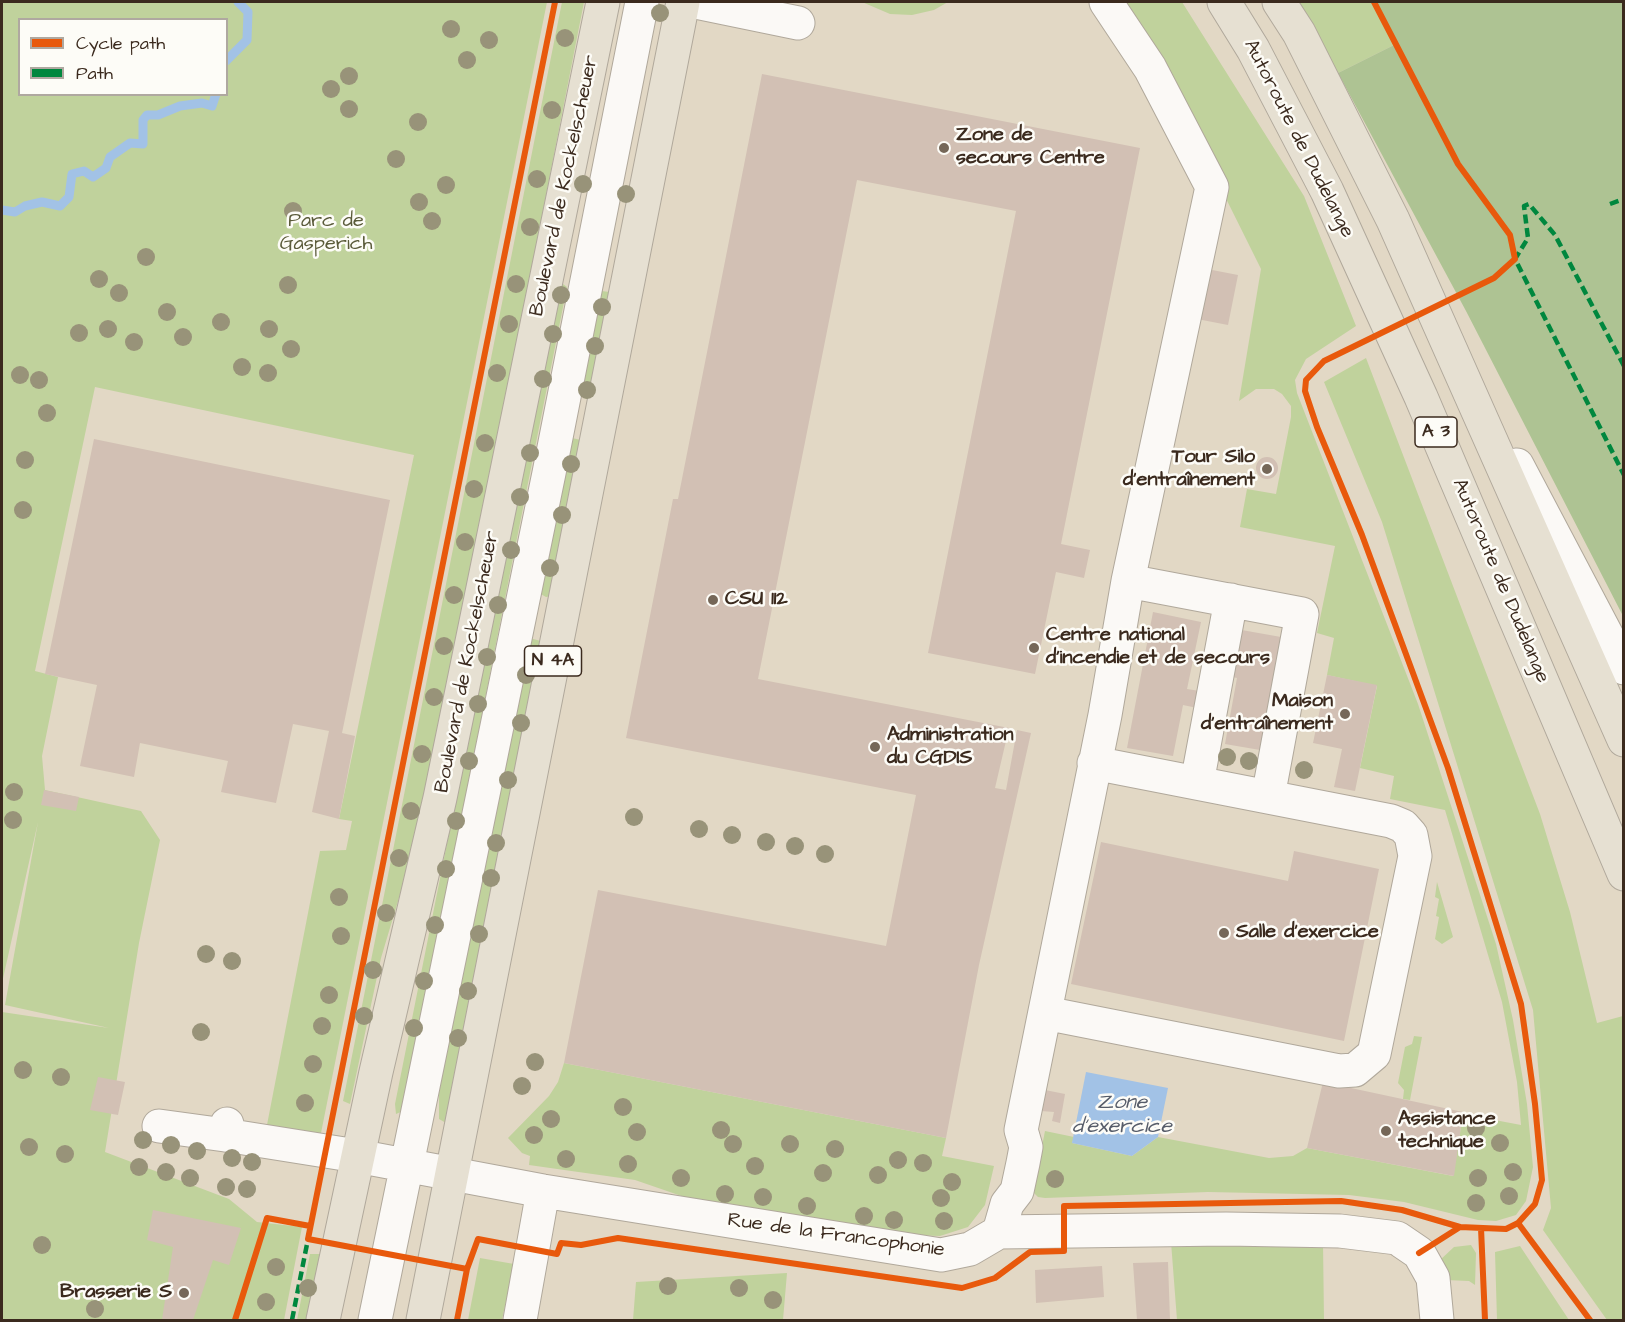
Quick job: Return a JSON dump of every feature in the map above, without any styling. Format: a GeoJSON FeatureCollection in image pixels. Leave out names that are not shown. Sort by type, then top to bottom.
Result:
{"type":"FeatureCollection","features":[{"type":"Feature","properties":{"kind":"main road","name":"Boulevard de Kockelscheuer"},"geometry":{"type":"LineString","coordinates":[[323,1320],[357,1156],[440,798],[603,2]]}},
{"type":"Feature","properties":{"kind":"main road","name":"N 4A"},"geometry":{"type":"LineString","coordinates":[[423,1320],[683,2]]}},
{"type":"Feature","properties":{"kind":"main road","name":"Autoroute de Dudelange"},"geometry":{"type":"LineString","coordinates":[[1224,2],[1253,49],[1347,234],[1426,407],[1623,874]]}},
{"type":"Feature","properties":{"kind":"main road","name":"A 3"},"geometry":{"type":"LineString","coordinates":[[1279,2],[1299,33],[1393,220],[1623,740]]}},
{"type":"Feature","properties":{"kind":"street","name":"Boulevard de Kockelscheuer"},"geometry":{"type":"LineString","coordinates":[[375,1320],[642,2]]}},
{"type":"Feature","properties":{"kind":"street"},"geometry":{"type":"LineString","coordinates":[[696,2],[798,23]]}},
{"type":"Feature","properties":{"kind":"street"},"geometry":{"type":"LineString","coordinates":[[1106,2],[1150,68],[1212,187],[1128,581],[1045,1013],[1020,1130],[1008,1140],[999,1189],[1003,1218],[1226,1229],[1340,1231],[1397,1238],[1419,1253],[1433,1278],[1437,1320]]}},
{"type":"Feature","properties":{"kind":"street"},"geometry":{"type":"LineString","coordinates":[[585,88],[663,105]]}},
{"type":"Feature","properties":{"kind":"street"},"geometry":{"type":"LineString","coordinates":[[1393,220],[1623,668]]}},
{"type":"Feature","properties":{"kind":"street"},"geometry":{"type":"LineString","coordinates":[[554,238],[634,253]]}},
{"type":"Feature","properties":{"kind":"street"},"geometry":{"type":"LineString","coordinates":[[561,410],[601,419]]}},
{"type":"Feature","properties":{"kind":"street"},"geometry":{"type":"LineString","coordinates":[[1128,581],[1302,614],[1268,797]]}},
{"type":"Feature","properties":{"kind":"street"},"geometry":{"type":"LineString","coordinates":[[1197,783],[1231,600]]}},
{"type":"Feature","properties":{"kind":"street"},"geometry":{"type":"LineString","coordinates":[[521,608],[562,618]]}},
{"type":"Feature","properties":{"kind":"street"},"geometry":{"type":"LineString","coordinates":[[1045,1013],[1339,1071],[1355,1070],[1367,1063],[1374,1054],[1415,856],[1411,835],[1403,826],[1391,821],[1094,763]]}},
{"type":"Feature","properties":{"kind":"street","name":"Rue de la Francophonie"},"geometry":{"type":"LineString","coordinates":[[159,1126],[226,1130],[543,1191],[941,1255],[970,1250],[1003,1218]]}},
{"type":"Feature","properties":{"kind":"street"},"geometry":{"type":"LineString","coordinates":[[520,1320],[543,1191]]}},
{"type":"Feature","properties":{"kind":"green space","name":"Parc de Gasperich"},"geometry":{"type":"Polygon","coordinates":[[[2,2],[547,2],[321,1133],[266,1130],[320,851],[346,850],[352,821],[339,819],[414,455],[95,387],[35,671],[58,677],[42,756],[45,790],[141,811],[160,840],[139,943],[105,1152],[229,1199],[257,1222],[302,1227],[284,1320],[2,1320],[2,1012],[109,1028],[5,1005],[38,822],[2,983],[2,2]]]}},
{"type":"Feature","properties":{"kind":"green space"},"geometry":{"type":"Polygon","coordinates":[[[562,2],[584,2],[467,597],[407,871],[381,958],[350,1104],[343,1101],[562,2]]]}},
{"type":"Feature","properties":{"kind":"green space"},"geometry":{"type":"Polygon","coordinates":[[[862,2],[948,2],[934,10],[912,15],[890,14],[862,2]]]}},
{"type":"Feature","properties":{"kind":"green space"},"geometry":{"type":"Polygon","coordinates":[[[1121,2],[1182,2],[1304,196],[1356,326],[1306,359],[1295,380],[1297,393],[1418,704],[1496,944],[1513,1020],[1527,1104],[1533,1167],[1526,1201],[1516,1215],[1496,1221],[1478,1220],[1404,1202],[1349,1195],[1208,1192],[1045,1198],[1038,1197],[1033,1192],[1045,1131],[1074,1137],[1072,1143],[1132,1156],[1158,1137],[1269,1158],[1293,1156],[1307,1148],[1453,1176],[1463,1114],[1521,1125],[1517,1082],[1502,1002],[1445,810],[1390,799],[1394,776],[1360,768],[1377,686],[1327,675],[1334,638],[1317,633],[1335,546],[1240,527],[1247,489],[1276,494],[1291,417],[1291,406],[1282,394],[1274,389],[1256,389],[1239,401],[1261,269],[1170,86],[1121,2]]]}},
{"type":"Feature","properties":{"kind":"green space"},"geometry":{"type":"Polygon","coordinates":[[[1299,2],[1374,2],[1396,44],[1338,73],[1299,2]]]}},
{"type":"Feature","properties":{"kind":"green space"},"geometry":{"type":"Polygon","coordinates":[[[1374,2],[1623,2],[1623,616],[1466,311],[1338,73],[1396,44],[1374,2]]]}},
{"type":"Feature","properties":{"kind":"green space"},"geometry":{"type":"Polygon","coordinates":[[[563,284],[567,287],[403,1111],[396,1114],[395,1104],[558,287],[563,284]]]}},
{"type":"Feature","properties":{"kind":"green space"},"geometry":{"type":"Polygon","coordinates":[[[601,291],[610,292],[591,397],[586,399],[579,393],[601,291]]]}},
{"type":"Feature","properties":{"kind":"green space"},"geometry":{"type":"Polygon","coordinates":[[[1366,358],[1540,814],[1570,912],[1597,1023],[1623,1016],[1623,1320],[1607,1320],[1543,1230],[1551,1208],[1533,1010],[1382,522],[1324,382],[1366,358]]]}},
{"type":"Feature","properties":{"kind":"green space"},"geometry":{"type":"Polygon","coordinates":[[[572,438],[581,440],[552,596],[546,597],[539,593],[572,438]]]}},
{"type":"Feature","properties":{"kind":"green space"},"geometry":{"type":"Polygon","coordinates":[[[530,640],[541,641],[446,1123],[439,1119],[439,1091],[530,640]]]}},
{"type":"Feature","properties":{"kind":"green space"},"geometry":{"type":"Polygon","coordinates":[[[1437,882],[1453,937],[1442,944],[1435,939],[1439,917],[1436,916],[1439,899],[1435,897],[1437,882]]]}},
{"type":"Feature","properties":{"kind":"green space"},"geometry":{"type":"Polygon","coordinates":[[[1414,1036],[1422,1037],[1410,1100],[1403,1099],[1404,1090],[1398,1083],[1405,1047],[1412,1044],[1414,1036]]]}},
{"type":"Feature","properties":{"kind":"green space"},"geometry":{"type":"Polygon","coordinates":[[[564,1063],[946,1138],[942,1156],[994,1166],[985,1205],[968,1227],[940,1236],[910,1235],[696,1201],[635,1180],[529,1165],[530,1156],[522,1153],[508,1138],[549,1096],[558,1082],[564,1063]]]}},
{"type":"Feature","properties":{"kind":"green space"},"geometry":{"type":"Polygon","coordinates":[[[1171,1242],[1323,1242],[1324,1320],[1177,1320],[1171,1242]]]}},
{"type":"Feature","properties":{"kind":"green space"},"geometry":{"type":"Polygon","coordinates":[[[1471,1245],[1476,1253],[1475,1285],[1469,1281],[1446,1280],[1439,1261],[1454,1247],[1471,1245]]]}},
{"type":"Feature","properties":{"kind":"green space"},"geometry":{"type":"Polygon","coordinates":[[[1520,1246],[1569,1320],[1497,1320],[1495,1252],[1520,1246]]]}},
{"type":"Feature","properties":{"kind":"green space"},"geometry":{"type":"Polygon","coordinates":[[[310,1254],[320,1254],[307,1320],[297,1320],[310,1254]]]}},
{"type":"Feature","properties":{"kind":"green space"},"geometry":{"type":"Polygon","coordinates":[[[480,1258],[514,1264],[502,1320],[468,1320],[480,1258]]]}},
{"type":"Feature","properties":{"kind":"green space"},"geometry":{"type":"Polygon","coordinates":[[[787,1273],[783,1320],[633,1320],[636,1282],[787,1273]]]}},
{"type":"Feature","properties":{"kind":"water","name":"Zone d'exercice"},"geometry":{"type":"Polygon","coordinates":[[[1086,1072],[1168,1088],[1158,1137],[1132,1156],[1072,1143],[1086,1072]]]}},
{"type":"Feature","properties":{"kind":"building"},"geometry":{"type":"Polygon","coordinates":[[[762,74],[1140,148],[1061,544],[1090,550],[1084,578],[1056,572],[1035,674],[928,653],[1016,211],[857,180],[758,679],[1009,728],[995,788],[1006,790],[1017,730],[1031,733],[979,965],[946,1138],[564,1063],[598,890],[886,946],[916,795],[626,738],[673,499],[678,499],[762,74]]]}},
{"type":"Feature","properties":{"kind":"building"},"geometry":{"type":"Polygon","coordinates":[[[1207,269],[1238,275],[1228,325],[1197,319],[1207,269]]]}},
{"type":"Feature","properties":{"kind":"building"},"geometry":{"type":"Polygon","coordinates":[[[94,439],[390,500],[342,733],[355,736],[339,819],[312,812],[329,731],[293,724],[276,803],[221,792],[228,761],[140,743],[134,777],[80,766],[97,685],[45,674],[94,439]]]}},
{"type":"Feature","properties":{"kind":"building","name":"Tour Silo d'entraînement"},"geometry":{"type":"Polygon","coordinates":[[[1267,457],[1275,460],[1278,468],[1275,476],[1267,479],[1259,476],[1256,468],[1259,460],[1267,457]]]}},
{"type":"Feature","properties":{"kind":"building"},"geometry":{"type":"Polygon","coordinates":[[[1153,612],[1201,622],[1187,689],[1206,692],[1202,709],[1183,705],[1173,756],[1127,748],[1153,612]]]}},
{"type":"Feature","properties":{"kind":"building"},"geometry":{"type":"Polygon","coordinates":[[[1236,629],[1281,637],[1260,750],[1225,744],[1237,678],[1228,676],[1236,629]]]}},
{"type":"Feature","properties":{"kind":"building","name":"Maison d'entraînement"},"geometry":{"type":"Polygon","coordinates":[[[1327,675],[1377,685],[1355,791],[1334,787],[1342,749],[1313,743],[1327,675]]]}},
{"type":"Feature","properties":{"kind":"building"},"geometry":{"type":"Polygon","coordinates":[[[44,790],[79,797],[76,811],[41,805],[44,790]]]}},
{"type":"Feature","properties":{"kind":"building","name":"Salle d'exercice"},"geometry":{"type":"Polygon","coordinates":[[[1101,842],[1288,881],[1294,851],[1379,869],[1344,1041],[1071,984],[1101,842]]]}},
{"type":"Feature","properties":{"kind":"building"},"geometry":{"type":"Polygon","coordinates":[[[98,1077],[125,1082],[118,1115],[90,1110],[98,1077]]]}},
{"type":"Feature","properties":{"kind":"building","name":"Assistance technique"},"geometry":{"type":"Polygon","coordinates":[[[1323,1082],[1463,1112],[1454,1176],[1307,1148],[1323,1082]]]}},
{"type":"Feature","properties":{"kind":"building"},"geometry":{"type":"Polygon","coordinates":[[[1045,1090],[1065,1094],[1060,1123],[1052,1121],[1054,1112],[1041,1111],[1045,1090]]]}},
{"type":"Feature","properties":{"kind":"building","name":"Brasserie S"},"geometry":{"type":"Polygon","coordinates":[[[153,1210],[241,1228],[229,1265],[213,1260],[193,1320],[162,1320],[173,1247],[147,1240],[153,1210]]]}},
{"type":"Feature","properties":{"kind":"building"},"geometry":{"type":"Polygon","coordinates":[[[1168,1262],[1170,1320],[1137,1320],[1133,1263],[1168,1262]]]}},
{"type":"Feature","properties":{"kind":"building"},"geometry":{"type":"Polygon","coordinates":[[[1102,1266],[1104,1297],[1036,1303],[1035,1270],[1102,1266]]]}},
{"type":"Feature","properties":{"kind":"waterway"},"geometry":{"type":"LineString","coordinates":[[228,59],[247,40],[248,12],[238,2]]}},
{"type":"Feature","properties":{"kind":"waterway"},"geometry":{"type":"LineString","coordinates":[[2,210],[15,212],[25,206],[42,202],[60,206],[69,197],[72,174],[84,171],[93,177],[106,168],[110,157],[130,143],[143,144],[143,120],[147,115],[158,115],[180,106],[202,103],[212,106],[215,96]]}},
{"type":"Feature","properties":{"kind":"marked path"},"geometry":{"type":"LineString","coordinates":[[1610,204],[1624,199]]}},
{"type":"Feature","properties":{"kind":"marked path"},"geometry":{"type":"LineString","coordinates":[[1624,366],[1555,235],[1529,204],[1524,206],[1528,238],[1515,259],[1624,475]]}},
{"type":"Feature","properties":{"kind":"marked path"},"geometry":{"type":"LineString","coordinates":[[292,1320],[309,1234]]}},
{"type":"Feature","properties":{"kind":"cycle path"},"geometry":{"type":"LineString","coordinates":[[467,1269],[308,1239],[555,2]]}},
{"type":"Feature","properties":{"kind":"cycle path"},"geometry":{"type":"LineString","coordinates":[[1374,2],[1458,164],[1510,235],[1515,259],[1494,278],[1324,361],[1306,380],[1305,391],[1317,427],[1362,535],[1448,768],[1521,1004],[1535,1104],[1542,1180],[1535,1204],[1518,1223],[1506,1229],[1460,1227],[1419,1253]]}},
{"type":"Feature","properties":{"kind":"cycle path"},"geometry":{"type":"LineString","coordinates":[[457,1320],[467,1269],[478,1239],[557,1254],[561,1243],[581,1245],[618,1238],[962,1288],[995,1278],[1030,1252],[1064,1251],[1064,1206],[1341,1201],[1402,1210],[1460,1227]]}},
{"type":"Feature","properties":{"kind":"cycle path"},"geometry":{"type":"LineString","coordinates":[[235,1320],[267,1218],[310,1226]]}},
{"type":"Feature","properties":{"kind":"cycle path"},"geometry":{"type":"LineString","coordinates":[[1518,1223],[1590,1320]]}},
{"type":"Feature","properties":{"kind":"cycle path"},"geometry":{"type":"LineString","coordinates":[[1481,1228],[1485,1320]]}},
{"type":"Feature","properties":{"kind":"place","name":"Zone de secours Centre"},"geometry":{"type":"Point","coordinates":[944,148]}},
{"type":"Feature","properties":{"kind":"place","name":"Tour Silo d'entraînement"},"geometry":{"type":"Point","coordinates":[1267,469]}},
{"type":"Feature","properties":{"kind":"place","name":"CSU 112"},"geometry":{"type":"Point","coordinates":[713,600]}},
{"type":"Feature","properties":{"kind":"place","name":"Centre national d'incendie et de secours"},"geometry":{"type":"Point","coordinates":[1034,648]}},
{"type":"Feature","properties":{"kind":"place","name":"Maison d'entraînement"},"geometry":{"type":"Point","coordinates":[1345,714]}},
{"type":"Feature","properties":{"kind":"place","name":"Administration du CGDIS"},"geometry":{"type":"Point","coordinates":[875,747]}},
{"type":"Feature","properties":{"kind":"place","name":"Salle d'exercice"},"geometry":{"type":"Point","coordinates":[1224,933]}},
{"type":"Feature","properties":{"kind":"place","name":"Assistance technique"},"geometry":{"type":"Point","coordinates":[1386,1131]}},
{"type":"Feature","properties":{"kind":"place","name":"Brasserie S"},"geometry":{"type":"Point","coordinates":[184,1293]}}]}
